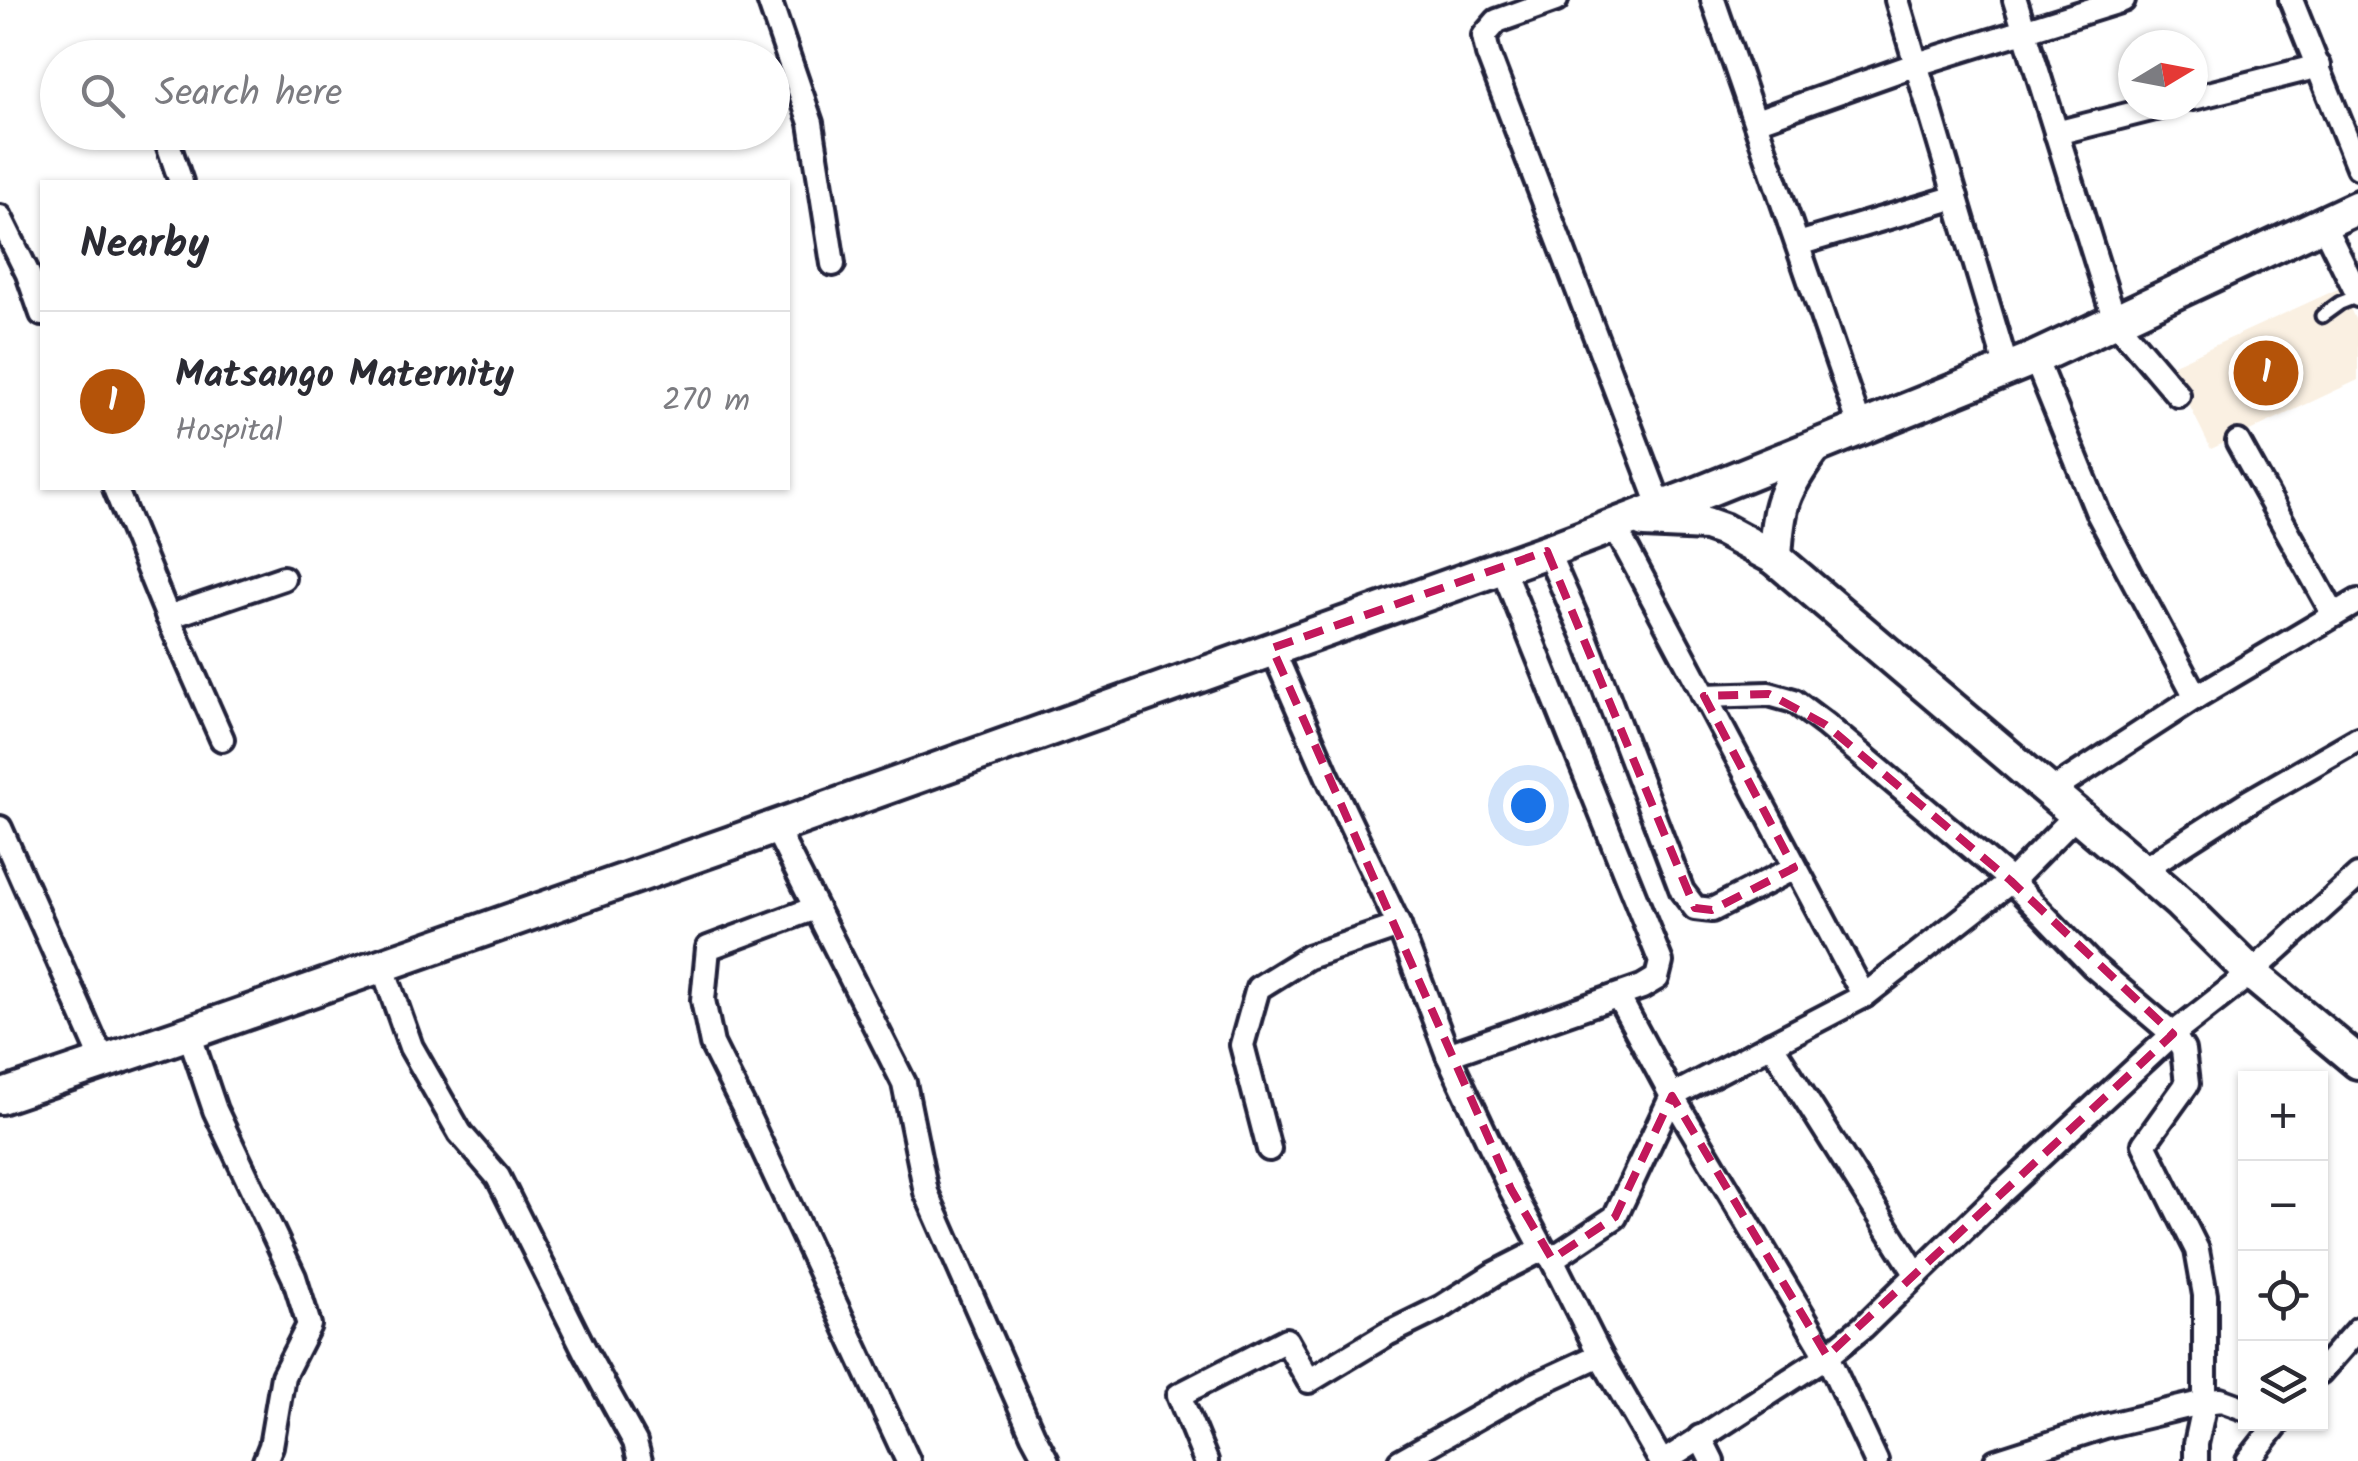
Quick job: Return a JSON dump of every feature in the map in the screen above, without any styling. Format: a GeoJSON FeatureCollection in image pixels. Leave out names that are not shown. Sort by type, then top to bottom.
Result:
{"type":"FeatureCollection","features":[{"type":"Feature","properties":{"kind":"main road"},"geometry":{"type":"LineString","coordinates":[[0,1097],[775,827],[1662,508],[2021,364],[2358,207]]}},
{"type":"Feature","properties":{"kind":"main road"},"geometry":{"type":"LineString","coordinates":[[1775,558],[1780,506],[1788,485],[1814,448]]}},
{"type":"Feature","properties":{"kind":"main road"},"geometry":{"type":"LineString","coordinates":[[1620,523],[1668,520],[1706,524],[1775,558],[2142,870],[2251,973],[2358,1062]]}},
{"type":"Feature","properties":{"kind":"street"},"geometry":{"type":"LineString","coordinates":[[769,0],[782,40]]}},
{"type":"Feature","properties":{"kind":"street"},"geometry":{"type":"LineString","coordinates":[[1556,0],[1497,21],[1484,36],[1662,508]]}},
{"type":"Feature","properties":{"kind":"street"},"geometry":{"type":"LineString","coordinates":[[1713,0],[1860,429]]}},
{"type":"Feature","properties":{"kind":"street"},"geometry":{"type":"LineString","coordinates":[[1897,0],[1956,197],[2021,364],[2196,698]]}},
{"type":"Feature","properties":{"kind":"street"},"geometry":{"type":"LineString","coordinates":[[2015,0],[2115,321],[2178,394]]}},
{"type":"Feature","properties":{"kind":"street"},"geometry":{"type":"LineString","coordinates":[[1756,121],[1918,64],[2124,0]]}},
{"type":"Feature","properties":{"kind":"street"},"geometry":{"type":"LineString","coordinates":[[2291,0],[2358,167]]}},
{"type":"Feature","properties":{"kind":"street"},"geometry":{"type":"LineString","coordinates":[[790,63],[810,123],[833,264]]}},
{"type":"Feature","properties":{"kind":"street"},"geometry":{"type":"LineString","coordinates":[[2208,94],[2319,66]]}},
{"type":"Feature","properties":{"kind":"street"},"geometry":{"type":"LineString","coordinates":[[2056,134],[2118,118]]}},
{"type":"Feature","properties":{"kind":"street"},"geometry":{"type":"LineString","coordinates":[[170,150],[180,180]]}},
{"type":"Feature","properties":{"kind":"street"},"geometry":{"type":"LineString","coordinates":[[1798,244],[1956,197]]}},
{"type":"Feature","properties":{"kind":"street"},"geometry":{"type":"LineString","coordinates":[[0,217],[40,308]]}},
{"type":"Feature","properties":{"kind":"street"},"geometry":{"type":"LineString","coordinates":[[2323,224],[2358,296]]}},
{"type":"Feature","properties":{"kind":"street"},"geometry":{"type":"LineString","coordinates":[[2238,442],[2334,615]]}},
{"type":"Feature","properties":{"kind":"street"},"geometry":{"type":"LineString","coordinates":[[116,490],[222,739]]}},
{"type":"Feature","properties":{"kind":"street"},"geometry":{"type":"LineString","coordinates":[[1620,523],[1704,696],[1864,996]]}},
{"type":"Feature","properties":{"kind":"street"},"geometry":{"type":"LineString","coordinates":[[1547,551],[1682,891],[1695,908],[1712,910],[1794,868]]}},
{"type":"Feature","properties":{"kind":"street"},"geometry":{"type":"LineString","coordinates":[[1448,1055],[1642,987],[1657,978],[1662,962],[1502,567]]}},
{"type":"Feature","properties":{"kind":"street"},"geometry":{"type":"LineString","coordinates":[[168,617],[283,578]]}},
{"type":"Feature","properties":{"kind":"street"},"geometry":{"type":"LineString","coordinates":[[2050,792],[2358,601]]}},
{"type":"Feature","properties":{"kind":"street"},"geometry":{"type":"LineString","coordinates":[[1272,648],[1327,776],[1400,926],[1448,1055],[1511,1189],[1600,1356],[1663,1461],[1827,1356],[1863,1327],[2001,1192],[2174,1034],[2251,973],[2358,876]]}},
{"type":"Feature","properties":{"kind":"street"},"geometry":{"type":"LineString","coordinates":[[1704,696],[1769,694],[1794,701],[1826,724],[2011,880],[2094,966],[2174,1034],[2184,1050],[2186,1084],[2144,1144],[2198,1250],[2204,1295],[2205,1402],[2196,1461]]}},
{"type":"Feature","properties":{"kind":"street"},"geometry":{"type":"LineString","coordinates":[[2142,870],[2358,739]]}},
{"type":"Feature","properties":{"kind":"street"},"geometry":{"type":"LineString","coordinates":[[1206,1461],[1179,1394],[1286,1340],[1309,1380],[1494,1274],[1548,1254],[1615,1216],[1672,1096],[1864,996],[2011,880],[2076,815]]}},
{"type":"Feature","properties":{"kind":"street"},"geometry":{"type":"LineString","coordinates":[[775,827],[904,1083],[926,1192],[1047,1461]]}},
{"type":"Feature","properties":{"kind":"street"},"geometry":{"type":"LineString","coordinates":[[0,828],[103,1061]]}},
{"type":"Feature","properties":{"kind":"street"},"geometry":{"type":"LineString","coordinates":[[814,908],[708,948],[703,1000],[712,1044],[908,1461]]}},
{"type":"Feature","properties":{"kind":"street"},"geometry":{"type":"LineString","coordinates":[[1269,1149],[1242,1045],[1258,988],[1308,957],[1400,926]]}},
{"type":"Feature","properties":{"kind":"street"},"geometry":{"type":"LineString","coordinates":[[382,965],[411,1047],[460,1133],[498,1177],[586,1354],[635,1442],[640,1461]]}},
{"type":"Feature","properties":{"kind":"street"},"geometry":{"type":"LineString","coordinates":[[1618,996],[1672,1096],[1827,1356],[1876,1461]]}},
{"type":"Feature","properties":{"kind":"street"},"geometry":{"type":"LineString","coordinates":[[189,1034],[215,1110],[294,1277],[309,1325],[283,1376],[265,1461]]}},
{"type":"Feature","properties":{"kind":"street"},"geometry":{"type":"LineString","coordinates":[[1771,1044],[1917,1275]]}},
{"type":"Feature","properties":{"kind":"street"},"geometry":{"type":"LineString","coordinates":[[2328,1363],[2358,1329]]}},
{"type":"Feature","properties":{"kind":"street"},"geometry":{"type":"LineString","coordinates":[[1400,1461],[1533,1386],[1600,1356]]}},
{"type":"Feature","properties":{"kind":"street"},"geometry":{"type":"LineString","coordinates":[[1996,1461],[2105,1426],[2205,1402],[2220,1400],[2238,1406]]}},
{"type":"Feature","properties":{"kind":"street"},"geometry":{"type":"LineString","coordinates":[[2248,1461],[2272,1431]]}},
{"type":"Feature","properties":{"kind":"street"},"geometry":{"type":"LineString","coordinates":[[1700,1436],[1712,1461]]}},
{"type":"Feature","properties":{"kind":"lane"},"geometry":{"type":"LineString","coordinates":[[2322,316],[2340,302],[2358,296]]}},
{"type":"Feature","properties":{"kind":"highlighted area"},"geometry":{"type":"Polygon","coordinates":[[[1547,551],[1695,908],[1712,910],[1794,868],[1704,696],[1769,694],[1826,725],[2011,881],[2173,1034],[1827,1356],[1672,1096],[1615,1217],[1552,1259],[1511,1189],[1272,648],[1547,551]]]}},
{"type":"Feature","properties":{"kind":"shaded area"},"geometry":{"type":"Polygon","coordinates":[[[2340,288],[2358,325],[2358,380],[2211,449],[2170,366],[2340,288]]]}},
{"type":"Feature","properties":{"kind":"place","name":"Matsango Maternity"},"geometry":{"type":"Point","coordinates":[2266,373]}}]}
